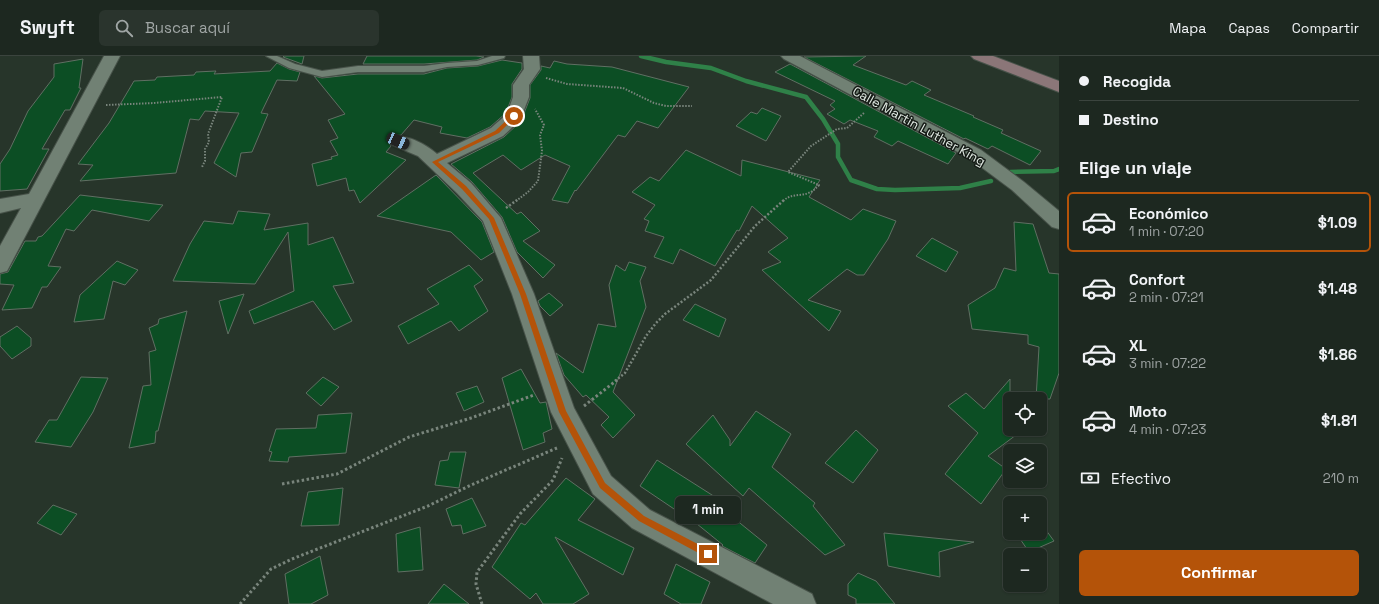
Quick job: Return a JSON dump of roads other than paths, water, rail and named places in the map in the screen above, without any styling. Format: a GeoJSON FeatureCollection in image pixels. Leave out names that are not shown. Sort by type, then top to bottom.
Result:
{"type":"FeatureCollection","features":[{"type":"Feature","properties":{"kind":"main road"},"geometry":{"type":"LineString","coordinates":[[980,56],[1059,87]]}},
{"type":"Feature","properties":{"kind":"main road"},"geometry":{"type":"LineString","coordinates":[[1008,56],[1059,75]]}},
{"type":"Feature","properties":{"kind":"street"},"geometry":{"type":"LineString","coordinates":[[0,265],[112,56]]}},
{"type":"Feature","properties":{"kind":"street"},"geometry":{"type":"LineString","coordinates":[[435,162],[497,132],[514,116],[521,97],[521,85],[532,68],[529,56]]}},
{"type":"Feature","properties":{"kind":"street","name":"Calle Martin Luther King"},"geometry":{"type":"LineString","coordinates":[[789,56],[975,154],[1018,186],[1059,222]]}},
{"type":"Feature","properties":{"kind":"street"},"geometry":{"type":"LineString","coordinates":[[398,141],[424,152],[464,188],[491,218],[523,294],[570,433],[602,485],[641,519],[802,604]]}},
{"type":"Feature","properties":{"kind":"street"},"geometry":{"type":"LineString","coordinates":[[0,206],[35,199]]}},
{"type":"Feature","properties":{"kind":"lane"},"geometry":{"type":"LineString","coordinates":[[270,56],[292,66],[322,74],[331,74],[358,69],[424,69],[447,65],[478,63],[501,56]]}},
{"type":"Feature","properties":{"kind":"waterway"},"geometry":{"type":"LineString","coordinates":[[641,56],[666,62],[711,68],[746,81],[806,97],[823,119],[838,144],[838,157],[851,180],[877,189],[895,190],[960,188],[991,181]]}},
{"type":"Feature","properties":{"kind":"waterway"},"geometry":{"type":"LineString","coordinates":[[1010,172],[1054,171],[1059,169]]}}]}
